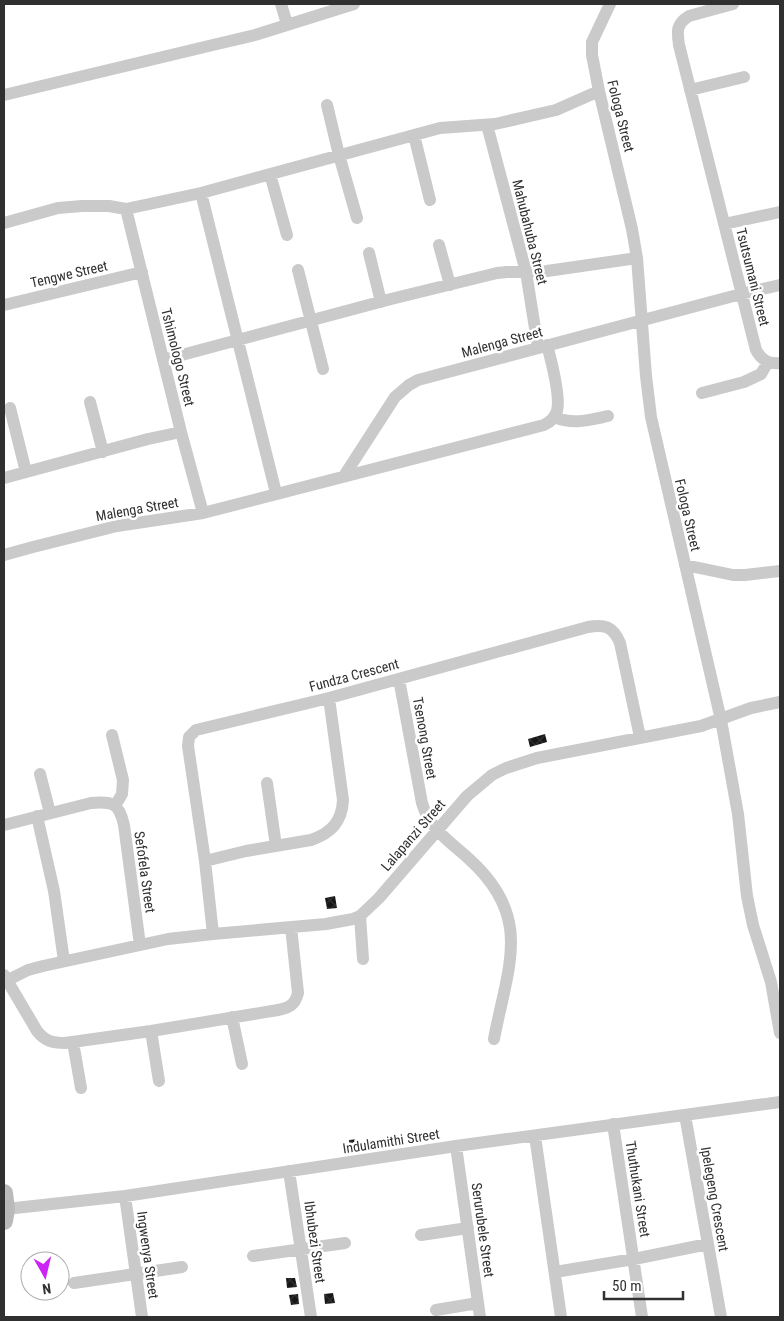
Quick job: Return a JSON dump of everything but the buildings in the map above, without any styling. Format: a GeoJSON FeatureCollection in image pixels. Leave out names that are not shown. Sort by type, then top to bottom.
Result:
{"type":"FeatureCollection","features":[{"type":"Feature","properties":{"kind":"street"},"geometry":{"type":"LineString","coordinates":[[281,4],[287,24]]}},
{"type":"Feature","properties":{"kind":"street"},"geometry":{"type":"LineString","coordinates":[[4,95],[217,44],[354,4]]}},
{"type":"Feature","properties":{"kind":"street","name":"Fologa Street"},"geometry":{"type":"LineString","coordinates":[[610,4],[592,42],[592,56],[637,258],[647,390],[651,417],[721,720],[738,814],[747,896],[753,925],[771,982],[780,1033]]}},
{"type":"Feature","properties":{"kind":"street","name":"Tsutsumani Street"},"geometry":{"type":"LineString","coordinates":[[733,4],[683,19],[678,29],[679,45],[756,350],[760,356],[774,363]]}},
{"type":"Feature","properties":{"kind":"street"},"geometry":{"type":"LineString","coordinates":[[690,90],[744,77]]}},
{"type":"Feature","properties":{"kind":"street"},"geometry":{"type":"LineString","coordinates":[[4,223],[46,210],[71,206],[126,208],[201,193],[440,128],[487,125],[556,110],[599,91]]}},
{"type":"Feature","properties":{"kind":"street"},"geometry":{"type":"LineString","coordinates":[[327,105],[357,218]]}},
{"type":"Feature","properties":{"kind":"street","name":"Mahubahuba Street"},"geometry":{"type":"LineString","coordinates":[[487,125],[526,272],[543,346],[554,373],[558,403],[554,417]]}},
{"type":"Feature","properties":{"kind":"street"},"geometry":{"type":"LineString","coordinates":[[414,135],[430,200]]}},
{"type":"Feature","properties":{"kind":"street"},"geometry":{"type":"LineString","coordinates":[[270,174],[287,235]]}},
{"type":"Feature","properties":{"kind":"street"},"geometry":{"type":"LineString","coordinates":[[201,193],[276,493]]}},
{"type":"Feature","properties":{"kind":"street","name":"Tshimologo Street"},"geometry":{"type":"LineString","coordinates":[[126,208],[181,432],[203,513]]}},
{"type":"Feature","properties":{"kind":"street","name":"Tsutsumani Street"},"geometry":{"type":"LineString","coordinates":[[724,224],[780,212]]}},
{"type":"Feature","properties":{"kind":"street"},"geometry":{"type":"LineString","coordinates":[[439,245],[450,284]]}},
{"type":"Feature","properties":{"kind":"street"},"geometry":{"type":"LineString","coordinates":[[369,253],[381,302]]}},
{"type":"Feature","properties":{"kind":"street"},"geometry":{"type":"LineString","coordinates":[[163,360],[497,273],[547,271],[637,258]]}},
{"type":"Feature","properties":{"kind":"street"},"geometry":{"type":"LineString","coordinates":[[298,270],[324,369]]}},
{"type":"Feature","properties":{"kind":"street","name":"Tengwe Street"},"geometry":{"type":"LineString","coordinates":[[4,305],[142,272]]}},
{"type":"Feature","properties":{"kind":"street","name":"Malenga Street"},"geometry":{"type":"LineString","coordinates":[[4,555],[33,546],[117,526],[203,513],[344,476],[395,397],[418,380],[780,285]]}},
{"type":"Feature","properties":{"kind":"street"},"geometry":{"type":"LineString","coordinates":[[702,393],[744,382],[761,374],[774,363]]}},
{"type":"Feature","properties":{"kind":"street"},"geometry":{"type":"LineString","coordinates":[[90,402],[103,452]]}},
{"type":"Feature","properties":{"kind":"street"},"geometry":{"type":"LineString","coordinates":[[10,408],[26,472]]}},
{"type":"Feature","properties":{"kind":"street"},"geometry":{"type":"LineString","coordinates":[[344,476],[544,426],[554,417],[564,421],[578,422],[608,416]]}},
{"type":"Feature","properties":{"kind":"street"},"geometry":{"type":"LineString","coordinates":[[4,478],[181,432]]}},
{"type":"Feature","properties":{"kind":"street"},"geometry":{"type":"LineString","coordinates":[[685,565],[733,575],[780,571]]}},
{"type":"Feature","properties":{"kind":"street","name":"Fundza Crescent"},"geometry":{"type":"LineString","coordinates":[[213,934],[205,861],[188,746],[189,737],[200,729],[329,698],[600,625],[607,627],[617,636],[620,642],[640,737]]}},
{"type":"Feature","properties":{"kind":"street","name":"Tsenong Street"},"geometry":{"type":"LineString","coordinates":[[399,679],[422,803],[428,819],[437,830],[487,876],[499,896],[509,920],[512,936],[508,977],[494,1039]]}},
{"type":"Feature","properties":{"kind":"street"},"geometry":{"type":"LineString","coordinates":[[205,861],[235,853],[302,842],[321,837],[329,832],[340,817],[342,794],[329,698]]}},
{"type":"Feature","properties":{"kind":"street","name":"Lalapanzi Street"},"geometry":{"type":"LineString","coordinates":[[5,979],[28,970],[64,961],[168,939],[340,922],[360,916],[379,898],[474,790],[492,775],[506,768],[537,758],[701,726],[751,708],[780,702]]}},
{"type":"Feature","properties":{"kind":"street"},"geometry":{"type":"LineString","coordinates":[[4,825],[91,803],[103,802],[115,806],[122,794],[123,780],[112,735]]}},
{"type":"Feature","properties":{"kind":"street"},"geometry":{"type":"LineString","coordinates":[[40,774],[64,961]]}},
{"type":"Feature","properties":{"kind":"street"},"geometry":{"type":"LineString","coordinates":[[267,783],[276,846]]}},
{"type":"Feature","properties":{"kind":"street","name":"Sefofela Street"},"geometry":{"type":"LineString","coordinates":[[115,806],[121,814],[124,825],[140,945]]}},
{"type":"Feature","properties":{"kind":"street"},"geometry":{"type":"LineString","coordinates":[[360,916],[363,959]]}},
{"type":"Feature","properties":{"kind":"street"},"geometry":{"type":"LineString","coordinates":[[5,979],[37,1031],[43,1038],[57,1043],[151,1031],[285,1009],[294,1003],[298,993],[291,927]]}},
{"type":"Feature","properties":{"kind":"street"},"geometry":{"type":"LineString","coordinates":[[232,1018],[242,1064]]}},
{"type":"Feature","properties":{"kind":"street"},"geometry":{"type":"LineString","coordinates":[[151,1031],[159,1081]]}},
{"type":"Feature","properties":{"kind":"street"},"geometry":{"type":"LineString","coordinates":[[73,1042],[81,1088]]}},
{"type":"Feature","properties":{"kind":"street","name":"Indulamithi Street"},"geometry":{"type":"LineString","coordinates":[[5,1208],[125,1196],[456,1146],[780,1102]]}},
{"type":"Feature","properties":{"kind":"street","name":"Ipelegeng Crescent"},"geometry":{"type":"LineString","coordinates":[[686,1115],[721,1317]]}},
{"type":"Feature","properties":{"kind":"street","name":"Thuthukani Street"},"geometry":{"type":"LineString","coordinates":[[613,1124],[642,1317]]}},
{"type":"Feature","properties":{"kind":"street"},"geometry":{"type":"LineString","coordinates":[[535,1136],[561,1317]]}},
{"type":"Feature","properties":{"kind":"street","name":"Serurubele Street"},"geometry":{"type":"LineString","coordinates":[[456,1146],[480,1317]]}},
{"type":"Feature","properties":{"kind":"street","name":"Ibhubezi Street"},"geometry":{"type":"LineString","coordinates":[[289,1171],[311,1317]]}},
{"type":"Feature","properties":{"kind":"street","name":"Ingwenya Street"},"geometry":{"type":"LineString","coordinates":[[125,1196],[142,1317]]}},
{"type":"Feature","properties":{"kind":"street"},"geometry":{"type":"LineString","coordinates":[[420,1235],[468,1228]]}},
{"type":"Feature","properties":{"kind":"street"},"geometry":{"type":"LineString","coordinates":[[253,1256],[345,1243]]}},
{"type":"Feature","properties":{"kind":"street"},"geometry":{"type":"LineString","coordinates":[[555,1272],[708,1244]]}},
{"type":"Feature","properties":{"kind":"street"},"geometry":{"type":"LineString","coordinates":[[74,1283],[182,1267]]}},
{"type":"Feature","properties":{"kind":"street"},"geometry":{"type":"LineString","coordinates":[[436,1310],[478,1303]]}}]}
